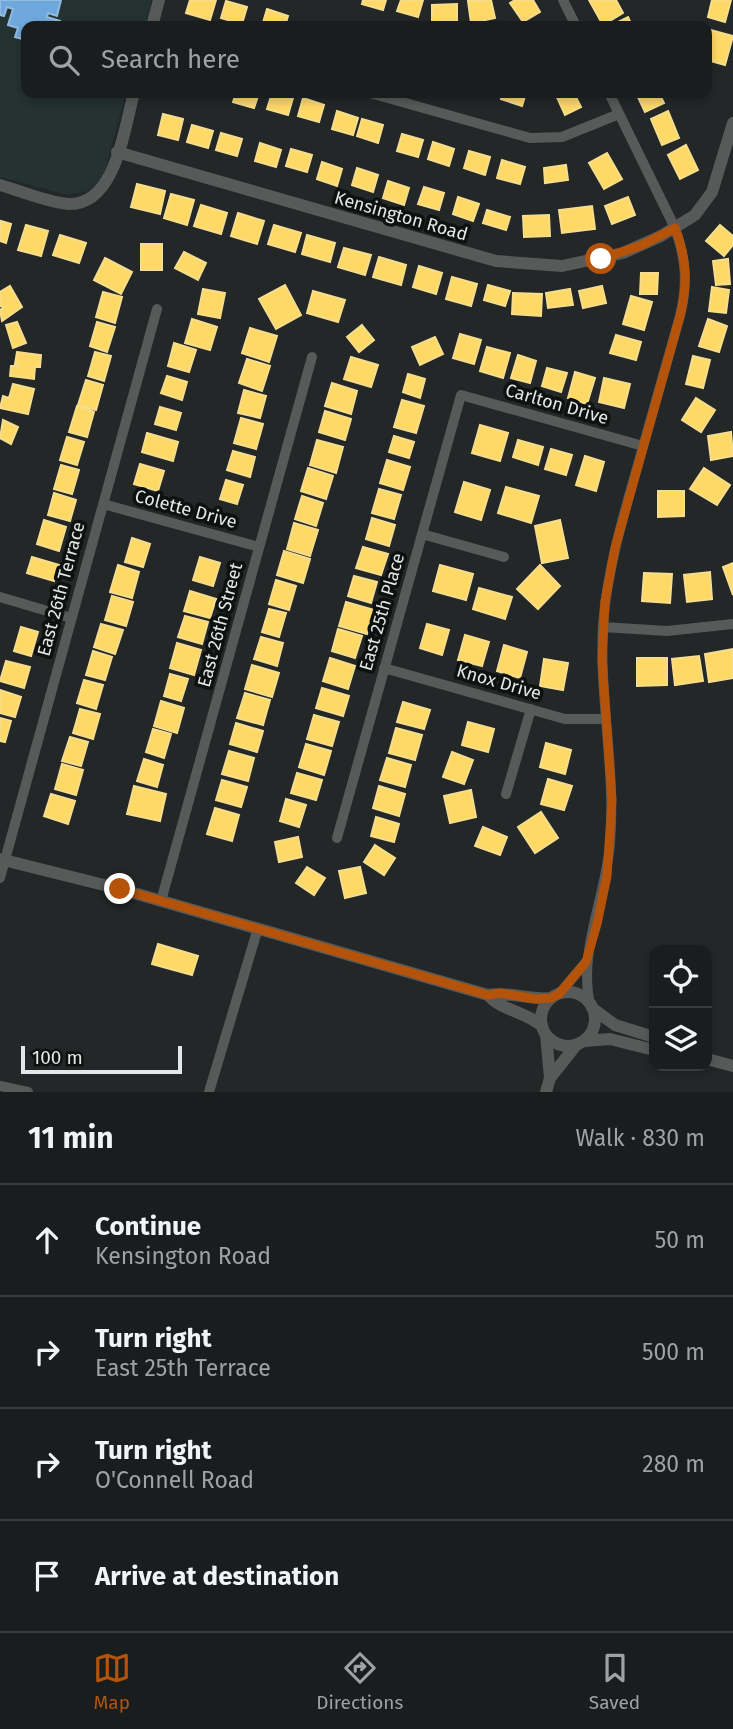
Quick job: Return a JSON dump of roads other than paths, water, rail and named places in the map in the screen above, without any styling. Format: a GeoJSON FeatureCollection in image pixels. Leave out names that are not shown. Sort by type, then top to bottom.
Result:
{"type":"FeatureCollection","features":[{"type":"Feature","properties":{"kind":"street"},"geometry":{"type":"LineString","coordinates":[[153,21],[159,0]]}},
{"type":"Feature","properties":{"kind":"street"},"geometry":{"type":"LineString","coordinates":[[563,0],[574,21]]}},
{"type":"Feature","properties":{"kind":"street"},"geometry":{"type":"LineString","coordinates":[[0,185],[68,204],[93,196],[107,182],[133,98]]}},
{"type":"Feature","properties":{"kind":"street"},"geometry":{"type":"LineString","coordinates":[[388,98],[538,139],[578,133],[619,114]]}},
{"type":"Feature","properties":{"kind":"street"},"geometry":{"type":"LineString","coordinates":[[550,1078],[594,1026],[586,962],[602,900],[610,850],[612,779],[602,660],[603,626],[615,548],[683,302],[686,269],[675,228],[611,98]]}},
{"type":"Feature","properties":{"kind":"street","name":"Kensington Road"},"geometry":{"type":"LineString","coordinates":[[117,152],[513,264],[562,266],[601,259],[642,245],[695,215],[712,192],[733,123]]}},
{"type":"Feature","properties":{"kind":"street","name":"East 26th Terrace"},"geometry":{"type":"LineString","coordinates":[[0,878],[2,860],[157,309]]}},
{"type":"Feature","properties":{"kind":"street","name":"East 26th Street"},"geometry":{"type":"LineString","coordinates":[[161,901],[312,358]]}},
{"type":"Feature","properties":{"kind":"street","name":"Carlton Drive"},"geometry":{"type":"LineString","coordinates":[[461,395],[643,446]]}},
{"type":"Feature","properties":{"kind":"street","name":"East 25th Place"},"geometry":{"type":"LineString","coordinates":[[337,838],[461,395]]}},
{"type":"Feature","properties":{"kind":"street","name":"Colette Drive"},"geometry":{"type":"LineString","coordinates":[[103,504],[259,547]]}},
{"type":"Feature","properties":{"kind":"street"},"geometry":{"type":"LineString","coordinates":[[422,534],[504,557]]}},
{"type":"Feature","properties":{"kind":"street"},"geometry":{"type":"LineString","coordinates":[[0,597],[71,618]]}},
{"type":"Feature","properties":{"kind":"street"},"geometry":{"type":"LineString","coordinates":[[603,626],[667,631],[733,624]]}},
{"type":"Feature","properties":{"kind":"street","name":"Knox Drive"},"geometry":{"type":"LineString","coordinates":[[384,668],[581,721],[606,719]]}},
{"type":"Feature","properties":{"kind":"street"},"geometry":{"type":"LineString","coordinates":[[506,794],[531,709]]}},
{"type":"Feature","properties":{"kind":"street"},"geometry":{"type":"LineString","coordinates":[[2,860],[161,901],[488,995],[500,993],[526,999],[575,993],[615,1025],[649,1035]]}},
{"type":"Feature","properties":{"kind":"street"},"geometry":{"type":"LineString","coordinates":[[209,1092],[258,929]]}},
{"type":"Feature","properties":{"kind":"street"},"geometry":{"type":"LineString","coordinates":[[546,1092],[550,1078],[542,1011],[586,962]]}},
{"type":"Feature","properties":{"kind":"street"},"geometry":{"type":"LineString","coordinates":[[488,995],[496,1004],[524,1013],[560,1045],[610,1039],[649,1049]]}},
{"type":"Feature","properties":{"kind":"street"},"geometry":{"type":"LineString","coordinates":[[712,1060],[733,1066]]}},
{"type":"Feature","properties":{"kind":"street"},"geometry":{"type":"LineString","coordinates":[[0,1086],[28,1092]]}}]}
